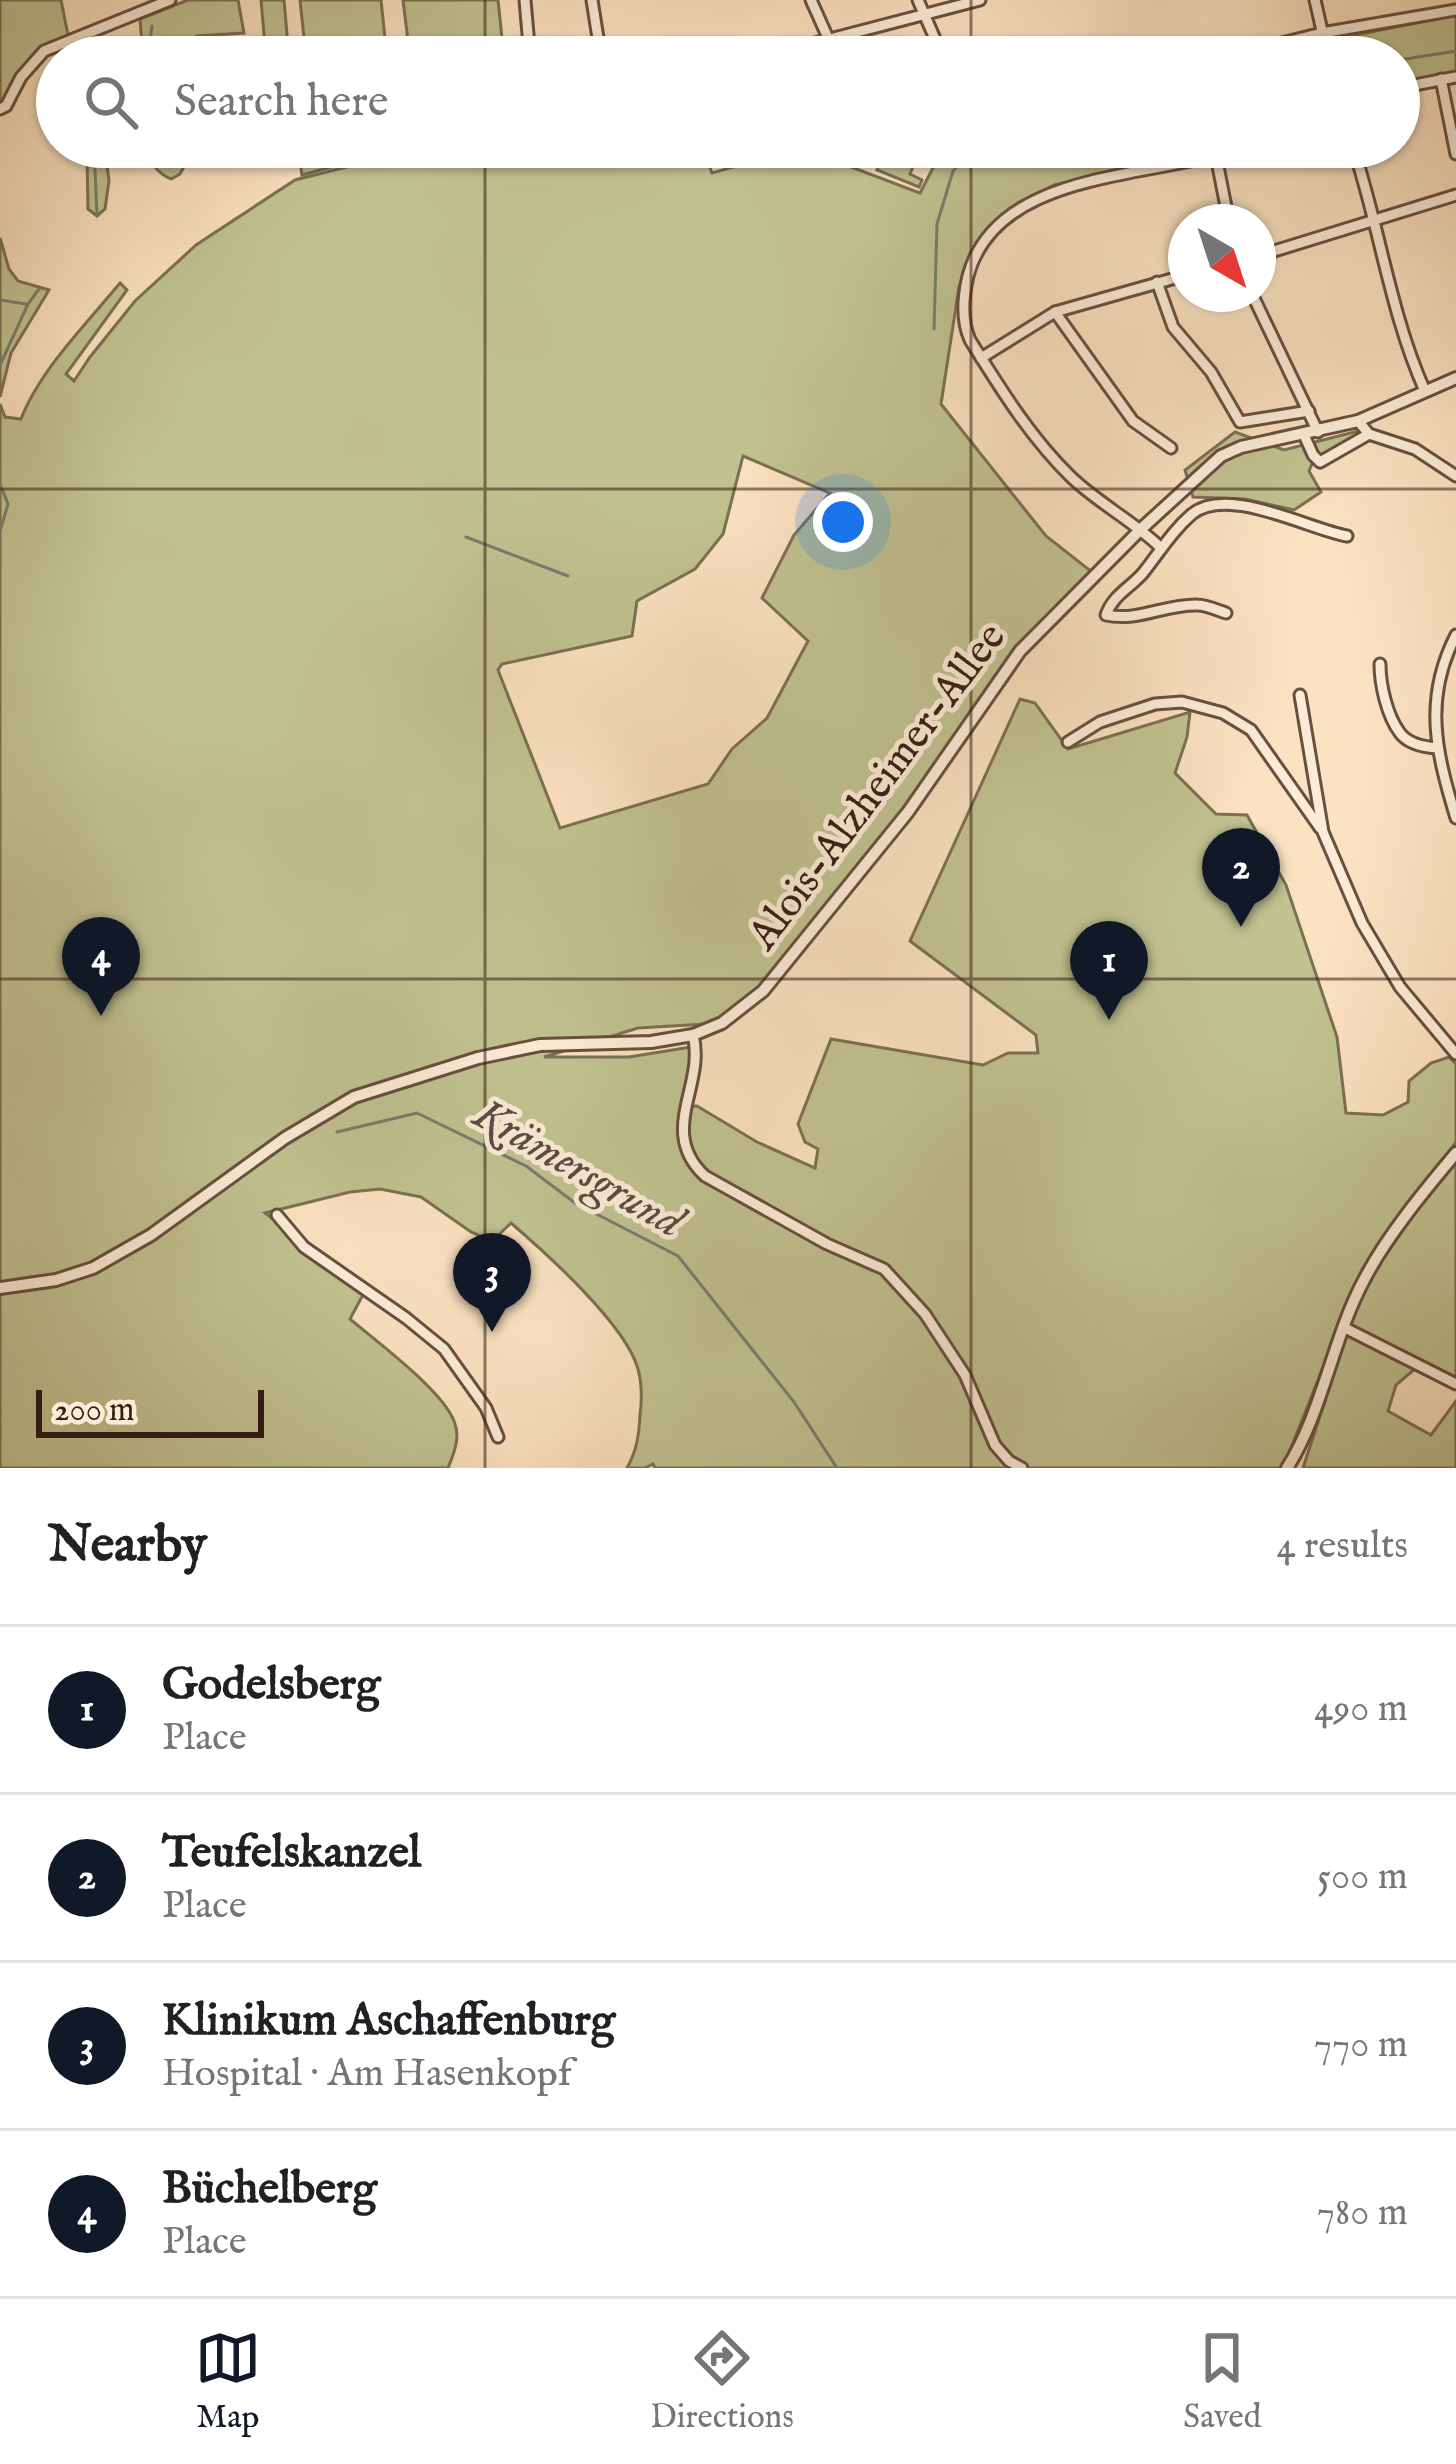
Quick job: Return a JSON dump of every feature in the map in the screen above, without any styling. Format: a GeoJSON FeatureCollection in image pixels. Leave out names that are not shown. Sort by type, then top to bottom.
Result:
{"type":"FeatureCollection","features":[{"type":"Feature","properties":{"kind":"street"},"geometry":{"type":"LineString","coordinates":[[81,36],[170,0]]}},
{"type":"Feature","properties":{"kind":"street"},"geometry":{"type":"LineString","coordinates":[[524,0],[528,36]]}},
{"type":"Feature","properties":{"kind":"street"},"geometry":{"type":"LineString","coordinates":[[592,0],[598,36]]}},
{"type":"Feature","properties":{"kind":"street"},"geometry":{"type":"LineString","coordinates":[[811,0],[827,36]]}},
{"type":"Feature","properties":{"kind":"street"},"geometry":{"type":"LineString","coordinates":[[918,0],[934,36]]}},
{"type":"Feature","properties":{"kind":"street"},"geometry":{"type":"LineString","coordinates":[[836,36],[980,0]]}},
{"type":"Feature","properties":{"kind":"street"},"geometry":{"type":"LineString","coordinates":[[1315,0],[1323,36]]}},
{"type":"Feature","properties":{"kind":"street"},"geometry":{"type":"LineString","coordinates":[[1310,36],[1456,10]]}},
{"type":"Feature","properties":{"kind":"street"},"geometry":{"type":"LineString","coordinates":[[0,109],[36,60]]}},
{"type":"Feature","properties":{"kind":"street"},"geometry":{"type":"LineString","coordinates":[[1420,84],[1456,77]]}},
{"type":"Feature","properties":{"kind":"street"},"geometry":{"type":"LineString","coordinates":[[1441,79],[1456,154]]}},
{"type":"Feature","properties":{"kind":"street"},"geometry":{"type":"LineString","coordinates":[[1159,168],[1060,189],[1012,213],[979,249],[964,295],[966,331],[1014,409],[1073,480],[1160,547]]}},
{"type":"Feature","properties":{"kind":"street"},"geometry":{"type":"LineString","coordinates":[[1218,168],[1225,204]]}},
{"type":"Feature","properties":{"kind":"street"},"geometry":{"type":"LineString","coordinates":[[1360,168],[1398,324],[1425,392]]}},
{"type":"Feature","properties":{"kind":"street"},"geometry":{"type":"LineString","coordinates":[[1276,251],[1456,195]]}},
{"type":"Feature","properties":{"kind":"street"},"geometry":{"type":"LineString","coordinates":[[981,358],[1055,312],[1168,279]]}},
{"type":"Feature","properties":{"kind":"street"},"geometry":{"type":"LineString","coordinates":[[1157,282],[1173,327],[1211,372],[1240,422],[1309,411]]}},
{"type":"Feature","properties":{"kind":"street"},"geometry":{"type":"LineString","coordinates":[[1055,312],[1133,421],[1171,448]]}},
{"type":"Feature","properties":{"kind":"street"},"geometry":{"type":"LineString","coordinates":[[1261,312],[1318,432]]}},
{"type":"Feature","properties":{"kind":"street","name":"Alois-Alzheimer-Allee"},"geometry":{"type":"LineString","coordinates":[[0,1288],[56,1280],[93,1268],[152,1235],[285,1138],[354,1097],[447,1067],[540,1045],[630,1044],[692,1035],[722,1023],[763,992],[908,812],[1019,651],[1221,456],[1241,447],[1358,421],[1456,377]]}},
{"type":"Feature","properties":{"kind":"street"},"geometry":{"type":"LineString","coordinates":[[1358,421],[1369,434],[1415,449],[1456,476]]}},
{"type":"Feature","properties":{"kind":"street"},"geometry":{"type":"LineString","coordinates":[[1304,435],[1320,461],[1369,434]]}},
{"type":"Feature","properties":{"kind":"street"},"geometry":{"type":"LineString","coordinates":[[1226,613],[1201,605],[1135,617],[1106,615],[1111,602],[1142,573],[1160,547],[1206,506],[1242,506],[1348,536]]}},
{"type":"Feature","properties":{"kind":"street"},"geometry":{"type":"LineString","coordinates":[[1456,634],[1437,687],[1438,754],[1456,818]]}},
{"type":"Feature","properties":{"kind":"street"},"geometry":{"type":"LineString","coordinates":[[1380,664],[1387,705],[1401,736],[1438,754],[1456,773]]}},
{"type":"Feature","properties":{"kind":"street"},"geometry":{"type":"LineString","coordinates":[[1300,694],[1323,832]]}},
{"type":"Feature","properties":{"kind":"street"},"geometry":{"type":"LineString","coordinates":[[1068,742],[1100,722],[1155,704],[1182,703],[1223,713],[1251,730],[1323,832],[1362,923],[1400,987],[1456,1054]]}},
{"type":"Feature","properties":{"kind":"street"},"geometry":{"type":"LineString","coordinates":[[692,1035],[696,1063],[682,1121],[697,1168],[798,1229],[884,1269],[925,1314],[965,1375],[995,1445],[1022,1468]]}},
{"type":"Feature","properties":{"kind":"street"},"geometry":{"type":"LineString","coordinates":[[1287,1468],[1364,1280],[1456,1153]]}},
{"type":"Feature","properties":{"kind":"street"},"geometry":{"type":"LineString","coordinates":[[277,1215],[304,1247],[444,1349],[486,1408],[498,1436]]}},
{"type":"Feature","properties":{"kind":"street"},"geometry":{"type":"LineString","coordinates":[[1345,1328],[1456,1384]]}},
{"type":"Feature","properties":{"kind":"green space"},"geometry":{"type":"Polygon","coordinates":[[[0,0],[61,0],[68,36],[36,36],[36,62],[0,109],[0,0]]]}},
{"type":"Feature","properties":{"kind":"green space"},"geometry":{"type":"Polygon","coordinates":[[[188,0],[238,0],[244,33],[141,36],[140,19],[188,0]]]}},
{"type":"Feature","properties":{"kind":"green space"},"geometry":{"type":"Polygon","coordinates":[[[261,0],[284,0],[287,36],[264,36],[261,0]]]}},
{"type":"Feature","properties":{"kind":"green space"},"geometry":{"type":"Polygon","coordinates":[[[300,0],[381,0],[385,36],[304,36],[300,0]]]}},
{"type":"Feature","properties":{"kind":"green space"},"geometry":{"type":"Polygon","coordinates":[[[403,0],[498,0],[502,36],[407,36],[403,0]]]}},
{"type":"Feature","properties":{"kind":"green space"},"geometry":{"type":"Polygon","coordinates":[[[1456,15],[1456,71],[1420,78],[1420,36],[1351,36],[1456,15]]]}},
{"type":"Feature","properties":{"kind":"green space"},"geometry":{"type":"Polygon","coordinates":[[[87,168],[107,168],[105,209],[97,216],[88,209],[87,168]]]}},
{"type":"Feature","properties":{"kind":"green space"},"geometry":{"type":"Polygon","coordinates":[[[157,168],[183,168],[171,179],[157,168]]]}},
{"type":"Feature","properties":{"kind":"green space"},"geometry":{"type":"Polygon","coordinates":[[[301,168],[328,168],[302,175],[301,168]]]}},
{"type":"Feature","properties":{"kind":"green space"},"geometry":{"type":"Polygon","coordinates":[[[342,168],[710,168],[712,173],[730,168],[854,168],[920,193],[933,168],[1134,168],[1054,185],[1009,209],[981,237],[959,287],[941,404],[1046,536],[1092,572],[1015,647],[904,808],[761,985],[724,1016],[706,1024],[638,1028],[544,1057],[629,1057],[691,1047],[678,1122],[689,1106],[697,1106],[757,1142],[815,1168],[818,1149],[805,1142],[798,1124],[831,1039],[983,1065],[1008,1053],[1038,1053],[1036,1035],[910,941],[1020,699],[1035,703],[1068,749],[1190,712],[1175,773],[1216,814],[1247,815],[1286,885],[1337,1037],[1346,1113],[1383,1115],[1408,1102],[1409,1081],[1431,1063],[1449,1057],[1456,1064],[1456,1142],[1359,1277],[1281,1468],[655,1468],[653,1464],[627,1468],[638,1436],[640,1380],[631,1351],[602,1312],[511,1223],[492,1241],[421,1197],[380,1189],[265,1213],[365,1291],[350,1319],[408,1367],[447,1409],[457,1433],[448,1468],[0,1468],[0,404],[5,417],[21,419],[52,365],[120,283],[127,290],[66,374],[74,381],[135,301],[196,245],[295,180],[342,168]],[[743,456],[723,534],[695,569],[637,601],[632,636],[502,664],[498,670],[560,828],[708,784],[732,749],[767,718],[808,641],[762,598],[794,535],[830,493],[743,456]]]}},
{"type":"Feature","properties":{"kind":"green space"},"geometry":{"type":"Polygon","coordinates":[[[912,168],[910,174],[922,180],[919,187],[877,170],[912,168]]]}},
{"type":"Feature","properties":{"kind":"green space"},"geometry":{"type":"Polygon","coordinates":[[[0,238],[9,269],[18,281],[49,290],[11,353],[0,397],[0,238]]]}},
{"type":"Feature","properties":{"kind":"green space"},"geometry":{"type":"Polygon","coordinates":[[[1358,431],[1361,438],[1314,460],[1309,471],[1321,492],[1294,510],[1245,499],[1193,497],[1185,470],[1235,432],[1284,450],[1358,431]]]}},
{"type":"Feature","properties":{"kind":"green space"},"geometry":{"type":"Polygon","coordinates":[[[1456,1162],[1456,1379],[1349,1326],[1369,1279],[1456,1162]]]}},
{"type":"Feature","properties":{"kind":"green space"},"geometry":{"type":"Polygon","coordinates":[[[1347,1334],[1416,1368],[1396,1385],[1388,1411],[1431,1435],[1456,1401],[1456,1468],[1303,1468],[1347,1334]]]}},
{"type":"Feature","properties":{"kind":"waterway"},"geometry":{"type":"LineString","coordinates":[[151,36],[152,26]]}},
{"type":"Feature","properties":{"kind":"waterway"},"geometry":{"type":"LineString","coordinates":[[1420,57],[1456,51]]}},
{"type":"Feature","properties":{"kind":"waterway"},"geometry":{"type":"LineString","coordinates":[[95,168],[97,216]]}},
{"type":"Feature","properties":{"kind":"waterway"},"geometry":{"type":"LineString","coordinates":[[934,329],[937,224],[956,168]]}},
{"type":"Feature","properties":{"kind":"waterway"},"geometry":{"type":"LineString","coordinates":[[0,365],[39,289]]}},
{"type":"Feature","properties":{"kind":"waterway"},"geometry":{"type":"LineString","coordinates":[[0,300],[26,304]]}},
{"type":"Feature","properties":{"kind":"waterway"},"geometry":{"type":"LineString","coordinates":[[0,484],[8,504],[0,531]]}},
{"type":"Feature","properties":{"kind":"waterway"},"geometry":{"type":"LineString","coordinates":[[466,537],[568,576]]}},
{"type":"Feature","properties":{"kind":"waterway","name":"Krämersgrund"},"geometry":{"type":"LineString","coordinates":[[337,1132],[417,1113],[526,1166],[575,1203],[678,1256],[794,1402],[837,1468]]}},
{"type":"Feature","properties":{"kind":"place","name":"Teufelskanzel"},"geometry":{"type":"Point","coordinates":[1241,927]}},
{"type":"Feature","properties":{"kind":"place","name":"Büchelberg"},"geometry":{"type":"Point","coordinates":[101,1016]}},
{"type":"Feature","properties":{"kind":"place","name":"Godelsberg"},"geometry":{"type":"Point","coordinates":[1109,1020]}},
{"type":"Feature","properties":{"kind":"place","name":"Klinikum Aschaffenburg"},"geometry":{"type":"Point","coordinates":[492,1332]}}]}
